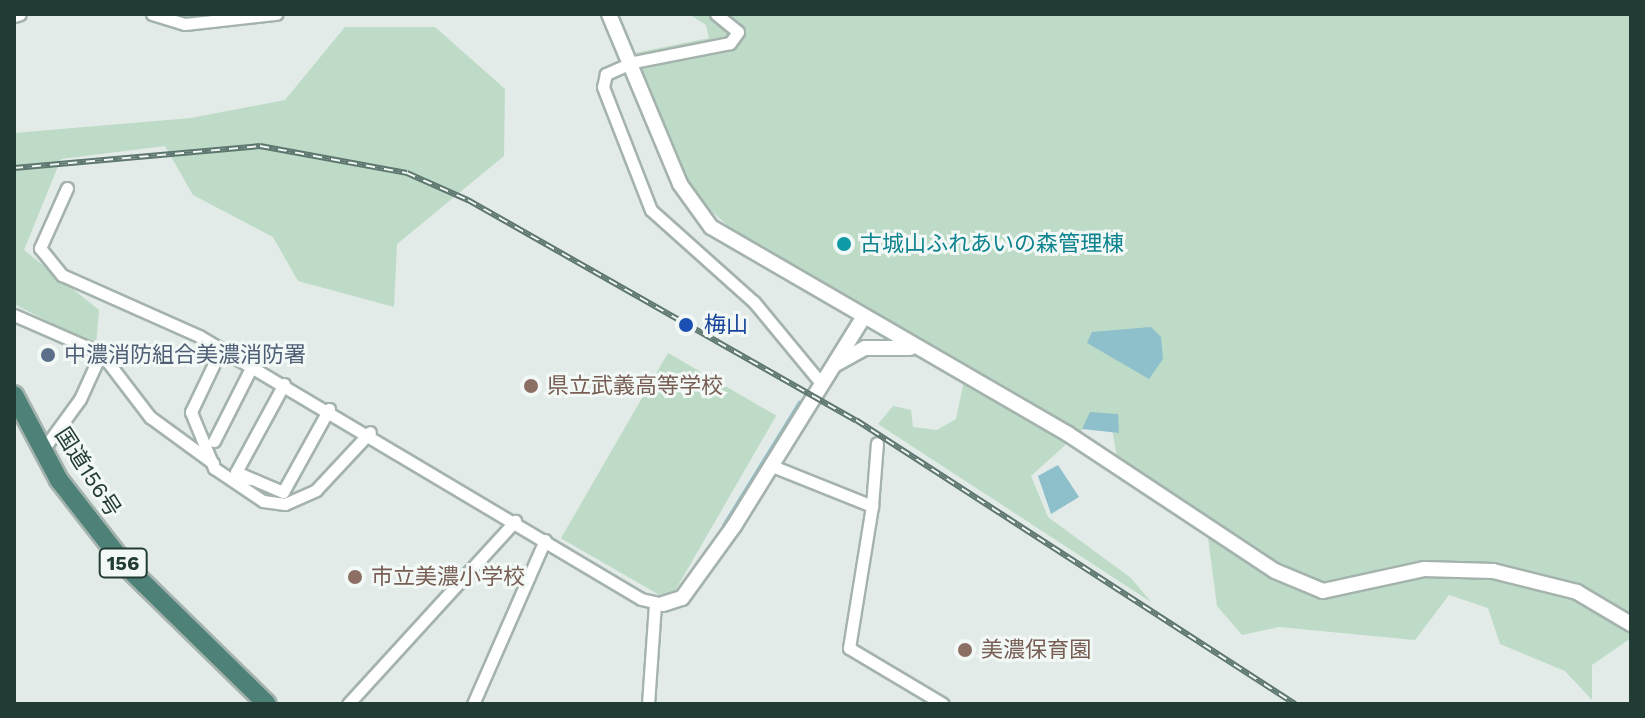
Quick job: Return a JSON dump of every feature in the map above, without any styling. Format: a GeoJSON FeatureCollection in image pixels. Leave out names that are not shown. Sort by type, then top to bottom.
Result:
{"type":"FeatureCollection","features":[{"type":"Feature","properties":{"kind":"highway","name":"国道156号"},"geometry":{"type":"LineString","coordinates":[[14,395],[42,451],[126,566],[267,704]]}},
{"type":"Feature","properties":{"kind":"street"},"geometry":{"type":"LineString","coordinates":[[14,16],[20,14]]}},
{"type":"Feature","properties":{"kind":"street"},"geometry":{"type":"LineString","coordinates":[[152,14],[185,24],[276,14]]}},
{"type":"Feature","properties":{"kind":"street"},"geometry":{"type":"LineString","coordinates":[[609,14],[633,62],[680,184],[711,227],[863,318],[1068,434],[1300,583],[1347,590],[1424,569],[1466,568],[1577,592],[1631,624]]}},
{"type":"Feature","properties":{"kind":"street"},"geometry":{"type":"LineString","coordinates":[[716,14],[738,32],[724,47],[633,62],[606,74],[603,87],[651,210],[754,302],[821,383]]}},
{"type":"Feature","properties":{"kind":"street"},"geometry":{"type":"LineString","coordinates":[[67,188],[40,248],[62,275],[252,366],[370,432],[545,540],[659,604],[682,598],[772,466],[863,318]]}},
{"type":"Feature","properties":{"kind":"street"},"geometry":{"type":"LineString","coordinates":[[14,315],[101,353],[150,417],[263,501],[285,504],[316,490],[370,432]]}},
{"type":"Feature","properties":{"kind":"street"},"geometry":{"type":"LineString","coordinates":[[831,368],[865,348],[919,350]]}},
{"type":"Feature","properties":{"kind":"street"},"geometry":{"type":"LineString","coordinates":[[221,349],[191,412],[211,462],[246,484],[251,479]]}},
{"type":"Feature","properties":{"kind":"street"},"geometry":{"type":"LineString","coordinates":[[42,451],[80,399],[101,353]]}},
{"type":"Feature","properties":{"kind":"street"},"geometry":{"type":"LineString","coordinates":[[214,441],[252,366]]}},
{"type":"Feature","properties":{"kind":"street"},"geometry":{"type":"LineString","coordinates":[[284,384],[236,472],[283,492],[329,409]]}},
{"type":"Feature","properties":{"kind":"street"},"geometry":{"type":"LineString","coordinates":[[877,443],[872,506],[849,648],[943,704]]}},
{"type":"Feature","properties":{"kind":"street"},"geometry":{"type":"LineString","coordinates":[[772,466],[872,506]]}},
{"type":"Feature","properties":{"kind":"street"},"geometry":{"type":"LineString","coordinates":[[348,704],[515,521]]}},
{"type":"Feature","properties":{"kind":"street"},"geometry":{"type":"LineString","coordinates":[[473,704],[545,540]]}},
{"type":"Feature","properties":{"kind":"street"},"geometry":{"type":"LineString","coordinates":[[648,704],[659,604]]}},
{"type":"Feature","properties":{"kind":"green space"},"geometry":{"type":"Polygon","coordinates":[[[689,14],[1631,14],[1631,638],[1592,665],[1592,700],[1565,671],[1500,644],[1488,608],[1449,595],[1415,640],[1279,627],[1242,635],[1217,606],[1205,515],[1117,458],[1111,423],[1095,418],[1031,476],[1048,517],[1131,578],[1151,602],[878,424],[893,406],[911,410],[913,427],[937,430],[956,419],[967,366],[743,239],[693,195],[630,54],[709,38],[706,25],[689,14]]]}},
{"type":"Feature","properties":{"kind":"green space"},"geometry":{"type":"Polygon","coordinates":[[[345,27],[435,27],[505,89],[504,156],[397,244],[394,307],[298,281],[273,237],[193,195],[165,146],[61,159],[24,250],[99,310],[96,346],[14,304],[14,133],[191,118],[285,100],[345,27]]]}},
{"type":"Feature","properties":{"kind":"green space"},"geometry":{"type":"Polygon","coordinates":[[[668,353],[776,416],[669,601],[561,538],[668,353]]]}},
{"type":"Feature","properties":{"kind":"water"},"geometry":{"type":"Polygon","coordinates":[[[1151,327],[1161,337],[1163,359],[1149,379],[1087,343],[1092,332],[1151,327]]]}},
{"type":"Feature","properties":{"kind":"water"},"geometry":{"type":"Polygon","coordinates":[[[1090,412],[1118,414],[1119,433],[1082,429],[1090,412]]]}},
{"type":"Feature","properties":{"kind":"water"},"geometry":{"type":"Polygon","coordinates":[[[1058,465],[1079,497],[1051,514],[1038,476],[1058,465]]]}},
{"type":"Feature","properties":{"kind":"waterway"},"geometry":{"type":"LineString","coordinates":[[723,525],[799,402]]}},
{"type":"Feature","properties":{"kind":"railway"},"geometry":{"type":"LineString","coordinates":[[14,168],[260,146],[407,173],[468,200],[856,420],[1295,704]]}},
{"type":"Feature","properties":{"kind":"place","name":"古城山ふれあいの森管理棟"},"geometry":{"type":"Point","coordinates":[844,244]}},
{"type":"Feature","properties":{"kind":"place","name":"梅山"},"geometry":{"type":"Point","coordinates":[686,325]}},
{"type":"Feature","properties":{"kind":"place","name":"中濃消防組合美濃消防署"},"geometry":{"type":"Point","coordinates":[48,355]}},
{"type":"Feature","properties":{"kind":"place","name":"県立武義高等学校"},"geometry":{"type":"Point","coordinates":[531,386]}},
{"type":"Feature","properties":{"kind":"place","name":"市立美濃小学校"},"geometry":{"type":"Point","coordinates":[355,577]}},
{"type":"Feature","properties":{"kind":"place","name":"美濃保育園"},"geometry":{"type":"Point","coordinates":[965,650]}}]}
